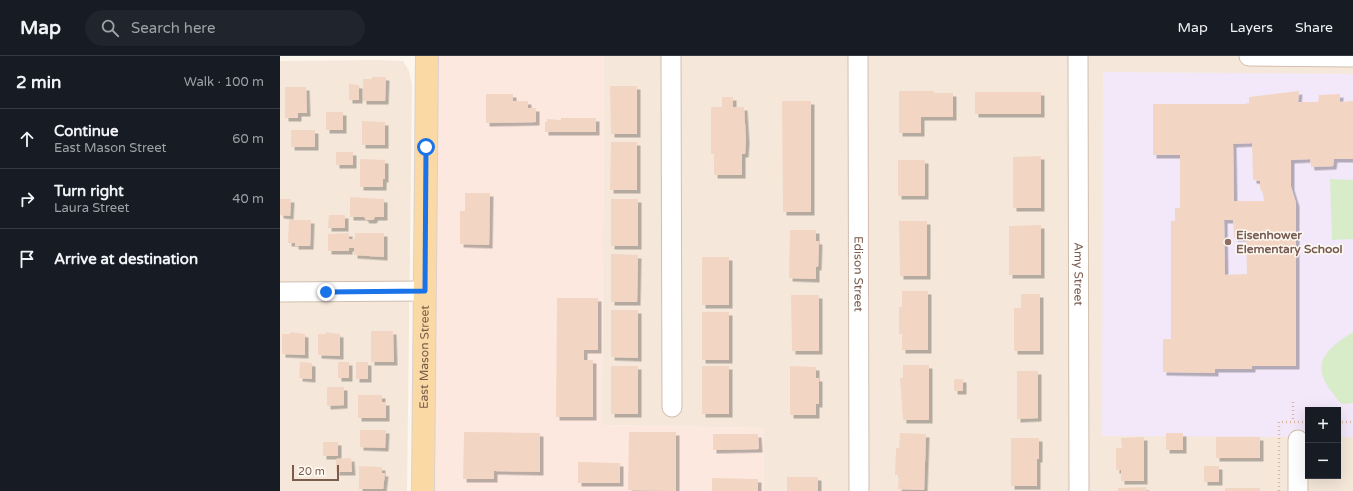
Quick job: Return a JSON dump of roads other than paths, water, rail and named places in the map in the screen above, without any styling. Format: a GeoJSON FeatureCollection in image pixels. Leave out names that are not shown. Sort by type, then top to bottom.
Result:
{"type":"FeatureCollection","features":[{"type":"Feature","properties":{"kind":"main road","name":"East Mason Street"},"geometry":{"type":"LineString","coordinates":[[423,491],[427,56]]}},
{"type":"Feature","properties":{"kind":"street"},"geometry":{"type":"LineString","coordinates":[[671,56],[672,407]]}},
{"type":"Feature","properties":{"kind":"street","name":"Edison Street"},"geometry":{"type":"LineString","coordinates":[[858,56],[859,491]]}},
{"type":"Feature","properties":{"kind":"street","name":"Amy Street"},"geometry":{"type":"LineString","coordinates":[[1078,56],[1079,491]]}},
{"type":"Feature","properties":{"kind":"street"},"geometry":{"type":"LineString","coordinates":[[1249,56],[1353,58]]}},
{"type":"Feature","properties":{"kind":"street"},"geometry":{"type":"LineString","coordinates":[[280,292],[425,291]]}},
{"type":"Feature","properties":{"kind":"street"},"geometry":{"type":"LineString","coordinates":[[1298,440],[1298,491]]}},
{"type":"Feature","properties":{"kind":"place","name":"Eisenhower Elementary School"},"geometry":{"type":"Point","coordinates":[1228,242]}}]}
